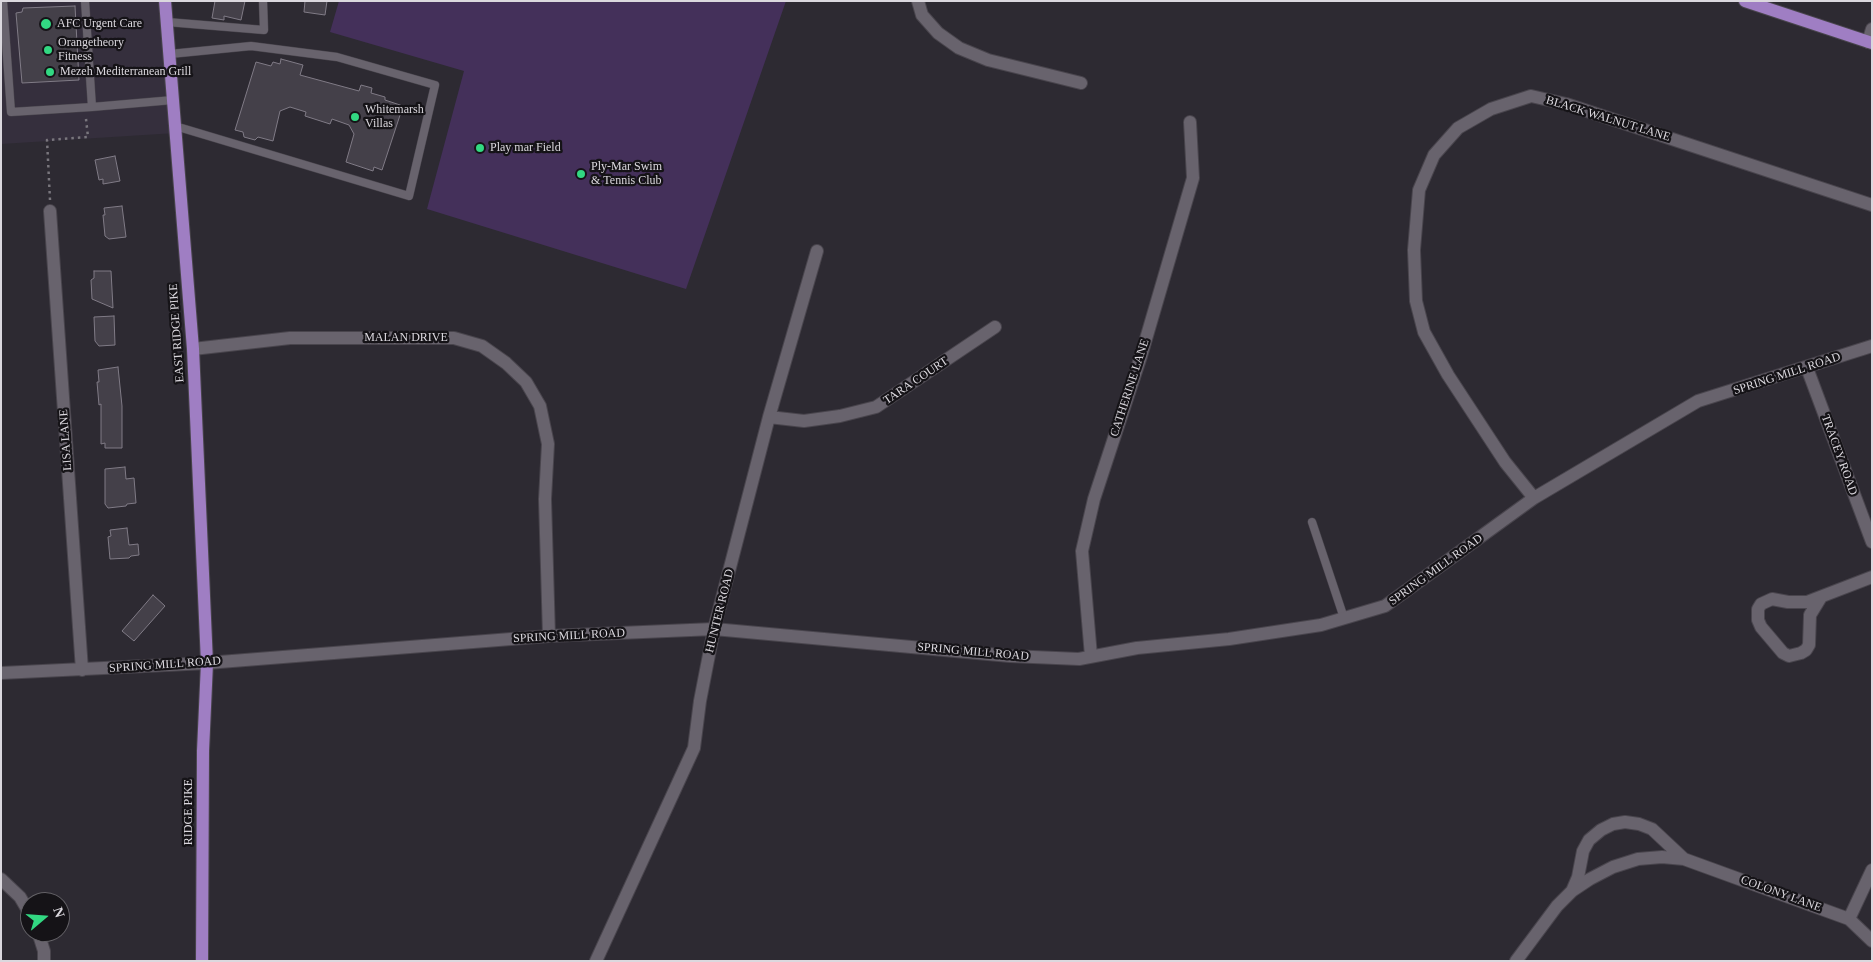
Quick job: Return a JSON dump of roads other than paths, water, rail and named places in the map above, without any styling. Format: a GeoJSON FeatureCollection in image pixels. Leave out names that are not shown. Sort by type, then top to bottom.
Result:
{"type":"FeatureCollection","features":[{"type":"Feature","properties":{"kind":"main road","name":"EAST RIDGE PIKE"},"geometry":{"type":"LineString","coordinates":[[166,1],[193,349],[207,663]]}},
{"type":"Feature","properties":{"kind":"main road"},"geometry":{"type":"LineString","coordinates":[[1745,1],[1870,43]]}},
{"type":"Feature","properties":{"kind":"main road","name":"RIDGE PIKE"},"geometry":{"type":"LineString","coordinates":[[202,961],[202,752],[207,663]]}},
{"type":"Feature","properties":{"kind":"street"},"geometry":{"type":"LineString","coordinates":[[918,1],[922,15],[938,34],[959,48],[988,60],[1081,83]]}},
{"type":"Feature","properties":{"kind":"street"},"geometry":{"type":"LineString","coordinates":[[1870,43],[1872,29]]}},
{"type":"Feature","properties":{"kind":"street","name":"BLACK WALNUT LANE"},"geometry":{"type":"LineString","coordinates":[[1534,498],[1505,462],[1448,375],[1424,332],[1416,301],[1414,250],[1419,190],[1434,155],[1458,128],[1491,109],[1531,96],[1566,104],[1872,204]]}},
{"type":"Feature","properties":{"kind":"street","name":"CATHERINE LANE"},"geometry":{"type":"LineString","coordinates":[[1092,656],[1082,550],[1094,499],[1141,356],[1193,178],[1190,122]]}},
{"type":"Feature","properties":{"kind":"street","name":"LISA LANE"},"geometry":{"type":"LineString","coordinates":[[50,211],[82,670]]}},
{"type":"Feature","properties":{"kind":"street","name":"HUNTER ROAD"},"geometry":{"type":"LineString","coordinates":[[596,961],[694,748],[700,701],[714,628],[769,417],[817,251]]}},
{"type":"Feature","properties":{"kind":"street","name":"TARA COURT"},"geometry":{"type":"LineString","coordinates":[[769,417],[804,421],[840,416],[876,407],[995,327]]}},
{"type":"Feature","properties":{"kind":"street","name":"MALAN DRIVE"},"geometry":{"type":"LineString","coordinates":[[193,349],[290,338],[454,338],[482,346],[506,363],[526,382],[540,406],[548,444],[546,499],[549,636]]}},
{"type":"Feature","properties":{"kind":"street","name":"SPRING MILL ROAD"},"geometry":{"type":"LineString","coordinates":[[1,673],[207,663],[549,636],[714,628],[1010,656],[1079,658],[1137,648],[1229,639],[1322,625],[1385,606],[1534,498],[1698,401],[1872,346]]}},
{"type":"Feature","properties":{"kind":"street","name":"TRACEY ROAD"},"geometry":{"type":"LineString","coordinates":[[1807,368],[1872,542]]}},
{"type":"Feature","properties":{"kind":"street"},"geometry":{"type":"LineString","coordinates":[[1821,597],[1810,615],[1809,645],[1801,653],[1789,656],[1783,653],[1761,627],[1758,620],[1758,608],[1767,600],[1778,599],[1798,602],[1821,597],[1872,577]]}},
{"type":"Feature","properties":{"kind":"street","name":"COLONY LANE"},"geometry":{"type":"LineString","coordinates":[[1572,891],[1578,877],[1583,851],[1589,840],[1612,824],[1625,822],[1639,824],[1652,829],[1684,859]]}},
{"type":"Feature","properties":{"kind":"street","name":"COLONY LANE"},"geometry":{"type":"LineString","coordinates":[[1516,961],[1557,906],[1572,891],[1612,867],[1638,859],[1662,857],[1684,859],[1849,919],[1872,940]]}},
{"type":"Feature","properties":{"kind":"street"},"geometry":{"type":"LineString","coordinates":[[1849,919],[1872,870]]}},
{"type":"Feature","properties":{"kind":"street"},"geometry":{"type":"LineString","coordinates":[[1,879],[20,897]]}},
{"type":"Feature","properties":{"kind":"street"},"geometry":{"type":"LineString","coordinates":[[41,942],[44,961]]}},
{"type":"Feature","properties":{"kind":"lane"},"geometry":{"type":"LineString","coordinates":[[3,1],[11,112],[173,100]]}},
{"type":"Feature","properties":{"kind":"lane"},"geometry":{"type":"LineString","coordinates":[[85,1],[88,107]]}},
{"type":"Feature","properties":{"kind":"lane"},"geometry":{"type":"LineString","coordinates":[[167,22],[264,30],[263,1]]}},
{"type":"Feature","properties":{"kind":"lane"},"geometry":{"type":"LineString","coordinates":[[170,54],[251,46],[337,57],[435,85],[409,196],[175,126]]}},
{"type":"Feature","properties":{"kind":"lane"},"geometry":{"type":"LineString","coordinates":[[1312,522],[1344,618]]}},
{"type":"Feature","properties":{"kind":"place","name":"AFC Urgent Care"},"geometry":{"type":"Point","coordinates":[46,24]}},
{"type":"Feature","properties":{"kind":"place","name":"Orangetheory Fitness"},"geometry":{"type":"Point","coordinates":[48,50]}},
{"type":"Feature","properties":{"kind":"place","name":"Mezeh Mediterranean Grill"},"geometry":{"type":"Point","coordinates":[50,72]}},
{"type":"Feature","properties":{"kind":"place","name":"Whitemarsh Villas"},"geometry":{"type":"Point","coordinates":[355,117]}},
{"type":"Feature","properties":{"kind":"place","name":"Play mar Field"},"geometry":{"type":"Point","coordinates":[480,148]}},
{"type":"Feature","properties":{"kind":"place","name":"Ply-Mar Swim & Tennis Club"},"geometry":{"type":"Point","coordinates":[581,174]}}]}
